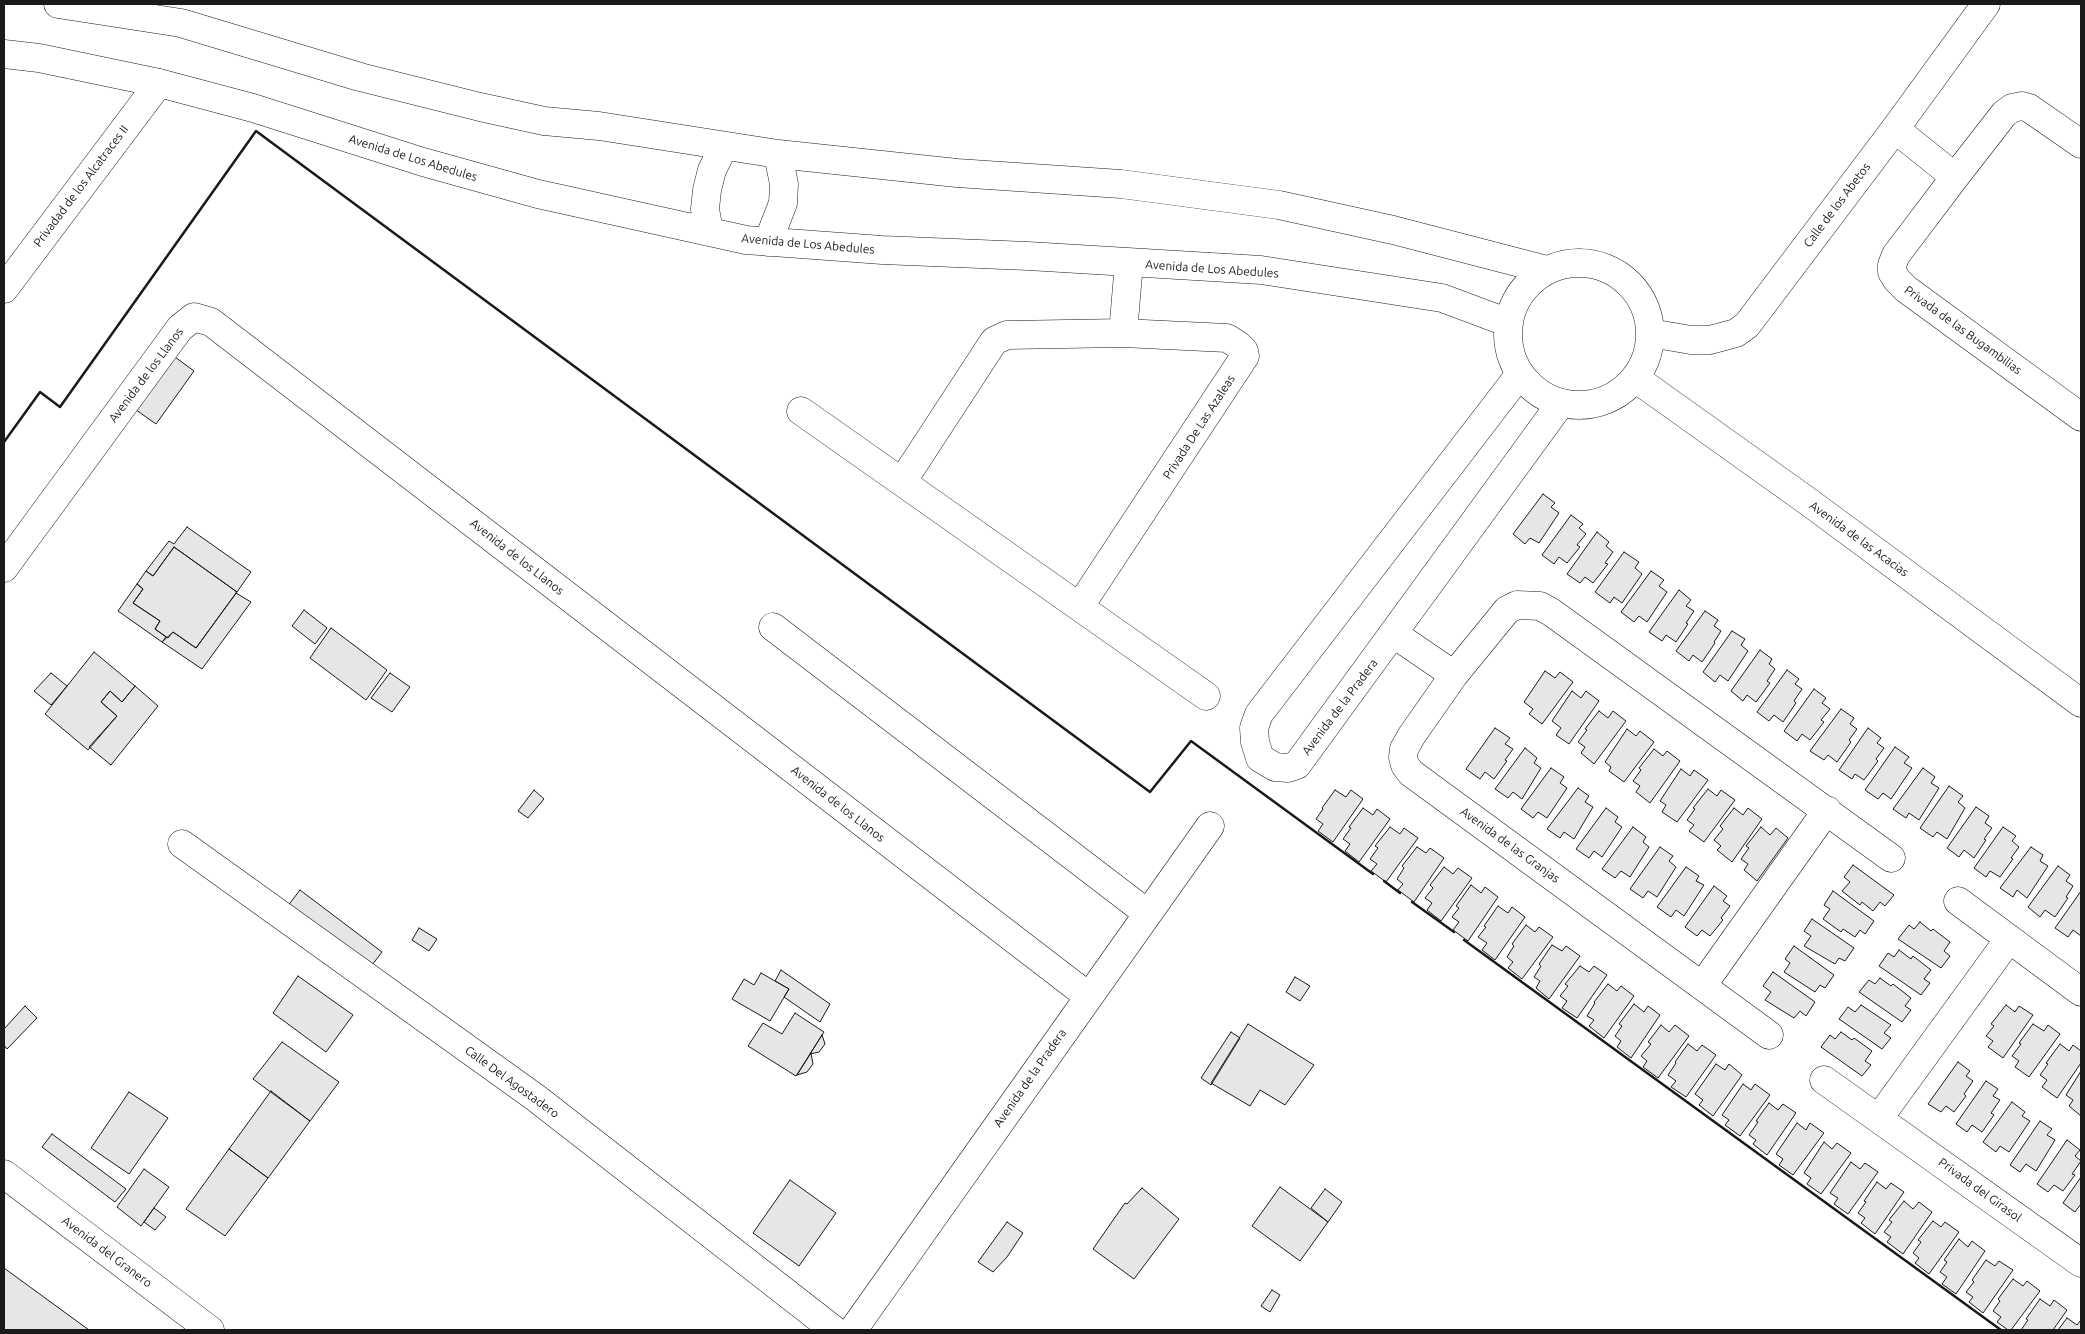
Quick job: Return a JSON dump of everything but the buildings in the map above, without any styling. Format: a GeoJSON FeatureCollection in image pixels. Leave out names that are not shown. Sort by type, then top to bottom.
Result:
{"type":"FeatureCollection","features":[{"type":"Feature","properties":{"kind":"street"},"geometry":{"type":"LineString","coordinates":[[58,4],[181,23],[360,77],[516,115],[778,154],[957,173],[1121,184],[1278,205],[1412,234],[1547,270]]}},
{"type":"Feature","properties":{"kind":"street","name":"Calle de los Abetos"},"geometry":{"type":"LineString","coordinates":[[1650,332],[1691,340],[1710,340],[1736,333],[1747,325],[1895,129],[1986,4]]}},
{"type":"Feature","properties":{"kind":"street","name":"Avenida de Los Abedules"},"geometry":{"type":"LineString","coordinates":[[4,54],[39,58],[159,83],[253,108],[423,162],[538,194],[746,240],[882,250],[1028,256],[1261,270],[1442,298],[1509,323]]}},
{"type":"Feature","properties":{"kind":"street","name":"Privadad de los Alcatraces II"},"geometry":{"type":"LineString","coordinates":[[4,289],[159,83]]}},
{"type":"Feature","properties":{"kind":"street","name":"Privada de las Bugambilias"},"geometry":{"type":"LineString","coordinates":[[2081,144],[2029,108],[2022,106],[2012,108],[2004,114],[1955,177],[1896,255],[1892,265],[1892,272],[1906,289],[2081,417]]}},
{"type":"Feature","properties":{"kind":"street"},"geometry":{"type":"LineString","coordinates":[[1895,129],[1955,177]]}},
{"type":"Feature","properties":{"kind":"street"},"geometry":{"type":"LineString","coordinates":[[708,232],[705,209],[706,190],[712,170],[724,146]]}},
{"type":"Feature","properties":{"kind":"street"},"geometry":{"type":"LineString","coordinates":[[768,242],[783,203],[784,184],[778,154]]}},
{"type":"Feature","properties":{"kind":"street"},"geometry":{"type":"LineString","coordinates":[[1123,333],[1129,263]]}},
{"type":"Feature","properties":{"kind":"street"},"geometry":{"type":"LineString","coordinates":[[1587,263],[1607,269],[1624,279],[1638,294],[1647,313],[1650,332],[1646,357],[1635,378],[1620,392],[1602,401],[1582,405],[1561,403],[1538,392],[1520,374],[1510,350],[1509,323],[1516,302],[1529,283],[1547,270],[1567,264],[1587,263]]}},
{"type":"Feature","properties":{"kind":"street","name":"Avenida de los Llanos"},"geometry":{"type":"LineString","coordinates":[[4,568],[180,328],[194,317],[211,322],[1088,996]]}},
{"type":"Feature","properties":{"kind":"street","name":"Privada De Las Azaleas"},"geometry":{"type":"LineString","coordinates":[[902,482],[994,341],[1007,335],[1123,333],[1227,338],[1238,345],[1244,351],[1245,356],[1080,606]]}},
{"type":"Feature","properties":{"kind":"street","name":"Avenida de la Pradera"},"geometry":{"type":"LineString","coordinates":[[1520,374],[1259,714],[1254,728],[1255,742],[1260,758],[1275,767],[1288,768],[1296,765],[1394,634],[1561,403]]}},
{"type":"Feature","properties":{"kind":"street","name":"Avenida de las Acacias"},"geometry":{"type":"LineString","coordinates":[[1635,378],[1806,500],[2081,703]]}},
{"type":"Feature","properties":{"kind":"street"},"geometry":{"type":"LineString","coordinates":[[801,411],[1206,696]]}},
{"type":"Feature","properties":{"kind":"street","name":"Avenida de las Granjas"},"geometry":{"type":"LineString","coordinates":[[1769,1035],[1411,773],[1405,765],[1404,749],[1454,675],[1507,610],[1517,605],[1540,606],[1551,612],[1892,858]]}},
{"type":"Feature","properties":{"kind":"street"},"geometry":{"type":"LineString","coordinates":[[773,627],[1147,913]]}},
{"type":"Feature","properties":{"kind":"street"},"geometry":{"type":"LineString","coordinates":[[1394,634],[1454,675]]}},
{"type":"Feature","properties":{"kind":"street"},"geometry":{"type":"LineString","coordinates":[[1702,986],[1827,810]]}},
{"type":"Feature","properties":{"kind":"street","name":"Avenida de la Pradera"},"geometry":{"type":"LineString","coordinates":[[853,1330],[1210,826]]}},
{"type":"Feature","properties":{"kind":"street","name":"Calle Del Agostadero"},"geometry":{"type":"LineString","coordinates":[[182,844],[536,1098],[834,1330]]}},
{"type":"Feature","properties":{"kind":"street"},"geometry":{"type":"LineString","coordinates":[[1958,901],[2081,992]]}},
{"type":"Feature","properties":{"kind":"street"},"geometry":{"type":"LineString","coordinates":[[1879,1118],[2010,939]]}},
{"type":"Feature","properties":{"kind":"street","name":"Privada del Girasol"},"geometry":{"type":"LineString","coordinates":[[1824,1080],[2081,1263]]}},
{"type":"Feature","properties":{"kind":"street","name":"Avenida del Granero"},"geometry":{"type":"LineString","coordinates":[[4,1174],[210,1330]]}},
{"type":"Feature","properties":{"kind":"wall"},"geometry":{"type":"LineString","coordinates":[[4,442],[40,392],[60,407],[256,131],[1150,792],[1191,741],[1373,874]]}},
{"type":"Feature","properties":{"kind":"wall"},"geometry":{"type":"LineString","coordinates":[[1384,881],[1400,893]]}},
{"type":"Feature","properties":{"kind":"wall"},"geometry":{"type":"LineString","coordinates":[[1412,902],[1454,932]]}},
{"type":"Feature","properties":{"kind":"wall"},"geometry":{"type":"LineString","coordinates":[[1464,940],[2001,1330]]}}]}
